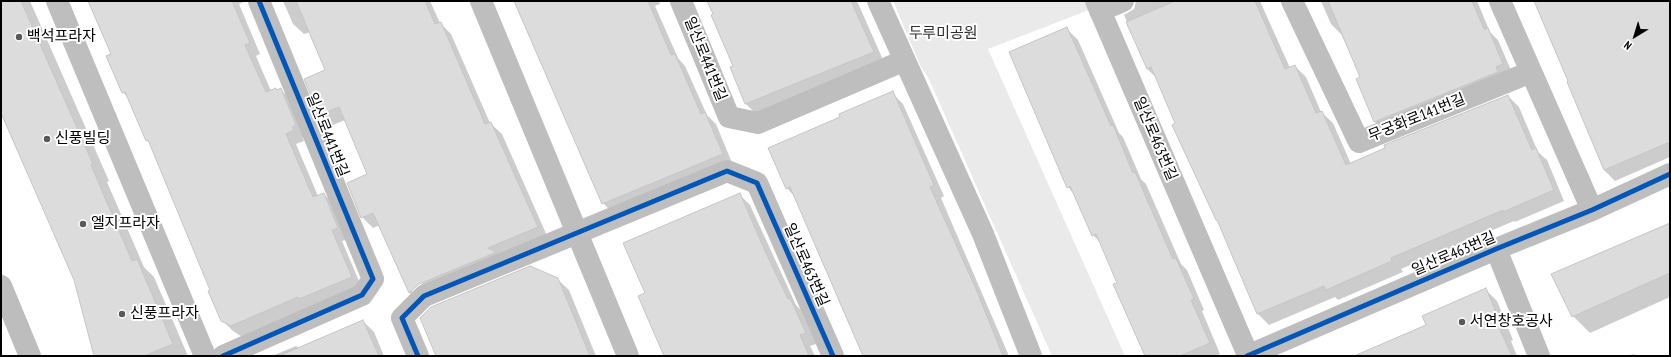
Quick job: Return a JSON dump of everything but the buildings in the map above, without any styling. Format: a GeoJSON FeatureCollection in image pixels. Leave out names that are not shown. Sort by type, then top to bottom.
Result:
{"type":"FeatureCollection","features":[{"type":"Feature","properties":{"kind":"main road"},"geometry":{"type":"LineString","coordinates":[[1,286],[30,356]]}},
{"type":"Feature","properties":{"kind":"street"},"geometry":{"type":"LineString","coordinates":[[57,1],[205,356]]}},
{"type":"Feature","properties":{"kind":"street","name":"일산로441번길"},"geometry":{"type":"LineString","coordinates":[[223,356],[362,296],[373,278],[259,1]]}},
{"type":"Feature","properties":{"kind":"street"},"geometry":{"type":"LineString","coordinates":[[481,1],[628,356]]}},
{"type":"Feature","properties":{"kind":"street","name":"일산로441번길"},"geometry":{"type":"LineString","coordinates":[[681,1],[729,117],[758,123],[903,61]]}},
{"type":"Feature","properties":{"kind":"street"},"geometry":{"type":"LineString","coordinates":[[878,1],[903,61],[983,234],[1031,356]]}},
{"type":"Feature","properties":{"kind":"street"},"geometry":{"type":"LineString","coordinates":[[1098,6],[1123,1]]}},
{"type":"Feature","properties":{"kind":"street","name":"무궁화로141번길"},"geometry":{"type":"LineString","coordinates":[[1292,1],[1359,142],[1531,72]]}},
{"type":"Feature","properties":{"kind":"street"},"geometry":{"type":"LineString","coordinates":[[1500,1],[1592,210]]}},
{"type":"Feature","properties":{"kind":"street","name":"일산로463번길"},"geometry":{"type":"LineString","coordinates":[[1098,6],[1247,356],[1496,249],[1592,210],[1670,174]]}},
{"type":"Feature","properties":{"kind":"street","name":"일산로463번길"},"geometry":{"type":"LineString","coordinates":[[577,233],[728,171],[757,183],[833,356]]}},
{"type":"Feature","properties":{"kind":"street"},"geometry":{"type":"LineString","coordinates":[[418,356],[402,318],[424,296],[577,233]]}},
{"type":"Feature","properties":{"kind":"street","name":"일산로463번길"},"geometry":{"type":"LineString","coordinates":[[1496,249],[1539,356]]}},
{"type":"Feature","properties":{"kind":"green space","name":"두루미공원"},"geometry":{"type":"Polygon","coordinates":[[[893,1],[1084,1],[1089,10],[988,49],[1125,356],[1052,356],[928,77],[921,67],[893,1]]]}},
{"type":"Feature","properties":{"kind":"cycle path"},"geometry":{"type":"LineString","coordinates":[[223,356],[362,295],[373,279],[259,1]]}},
{"type":"Feature","properties":{"kind":"cycle path"},"geometry":{"type":"LineString","coordinates":[[418,356],[402,318],[424,296],[727,171],[757,183],[833,356]]}},
{"type":"Feature","properties":{"kind":"cycle path"},"geometry":{"type":"LineString","coordinates":[[1247,356],[1496,249],[1592,210],[1670,174]]}},
{"type":"Feature","properties":{"kind":"place","name":"백석프라자"},"geometry":{"type":"Point","coordinates":[19,37]}},
{"type":"Feature","properties":{"kind":"place","name":"신풍빌딩"},"geometry":{"type":"Point","coordinates":[47,139]}},
{"type":"Feature","properties":{"kind":"place","name":"엘지프라자"},"geometry":{"type":"Point","coordinates":[83,224]}},
{"type":"Feature","properties":{"kind":"place","name":"신풍프라자"},"geometry":{"type":"Point","coordinates":[122,314]}},
{"type":"Feature","properties":{"kind":"place","name":"서연창호공사"},"geometry":{"type":"Point","coordinates":[1462,322]}}]}
